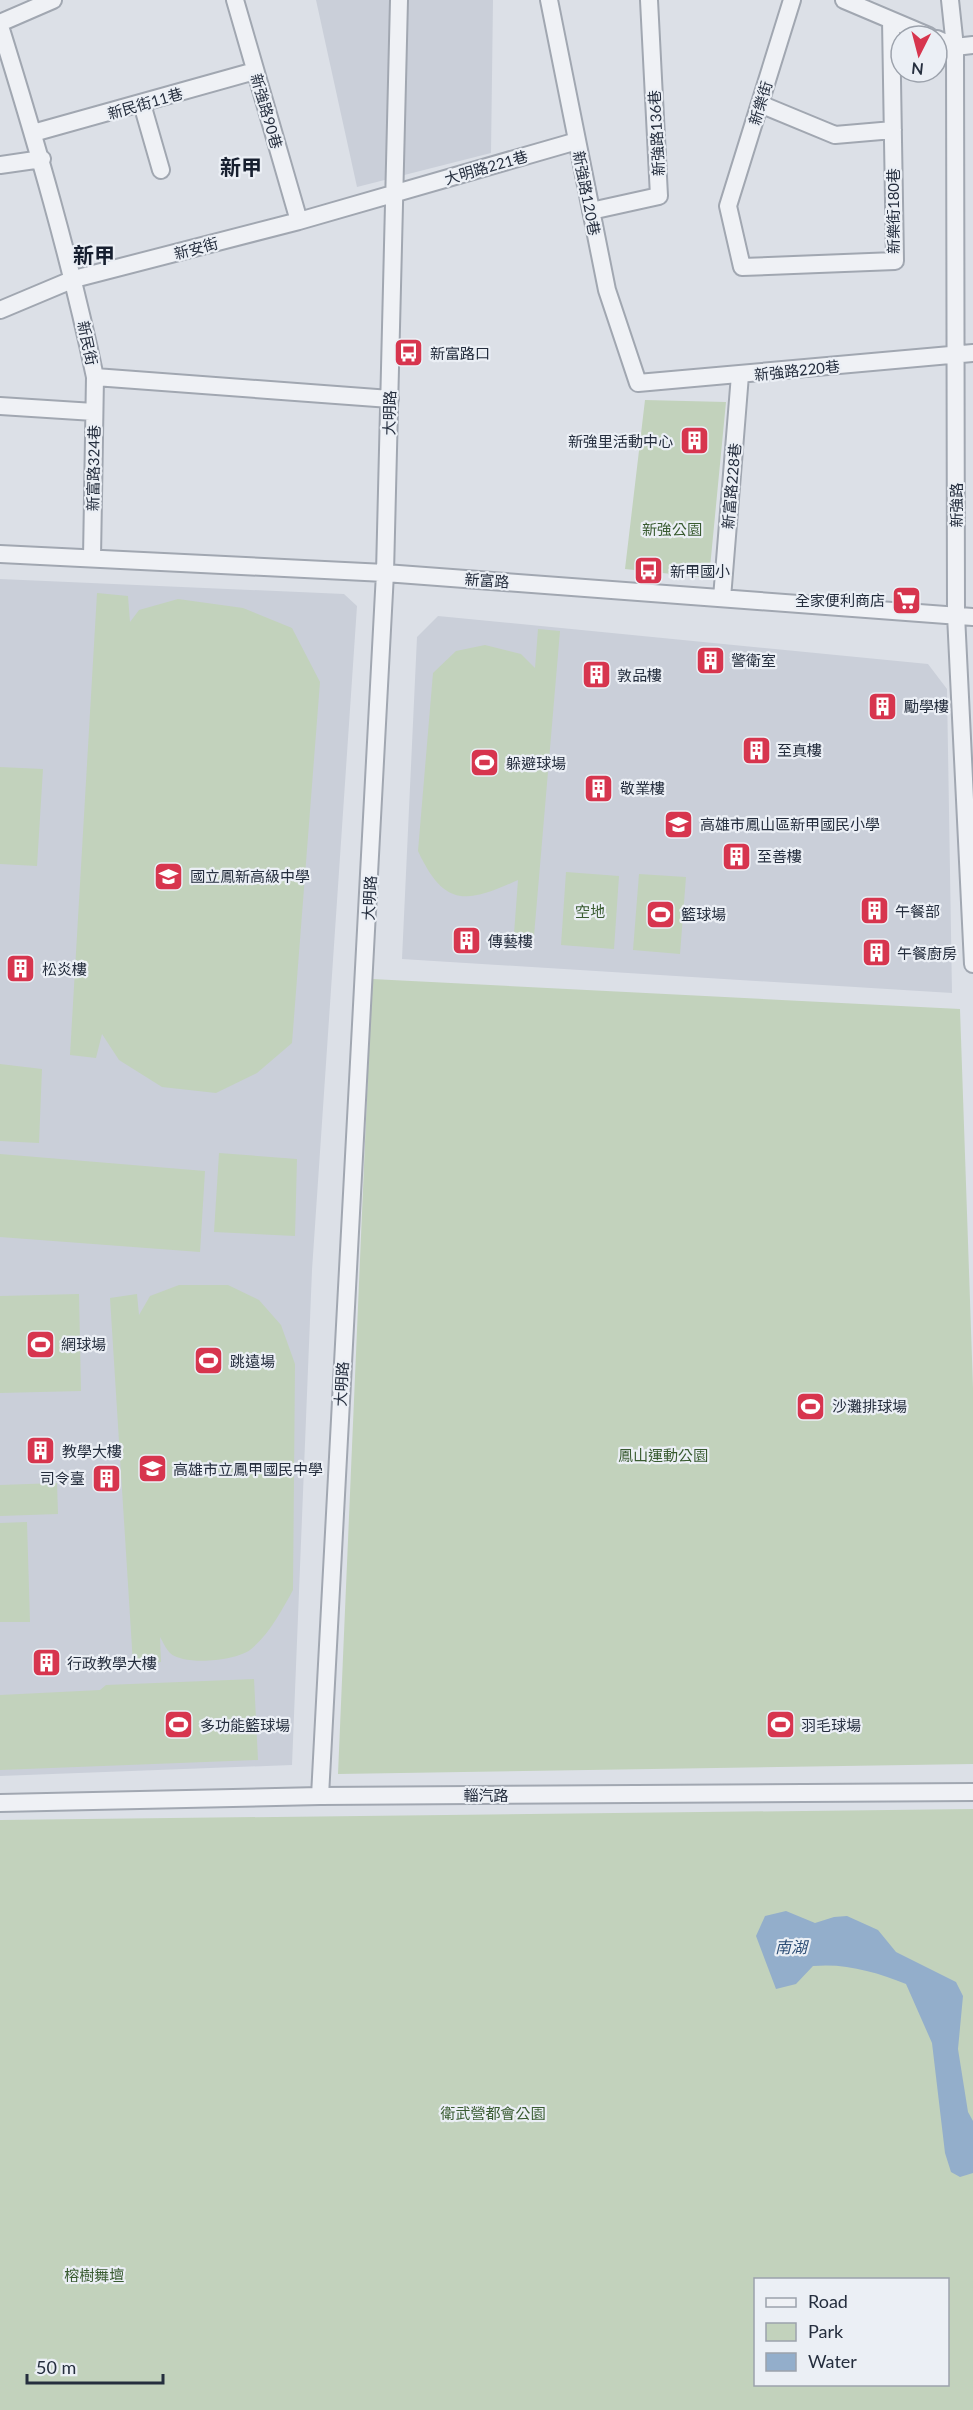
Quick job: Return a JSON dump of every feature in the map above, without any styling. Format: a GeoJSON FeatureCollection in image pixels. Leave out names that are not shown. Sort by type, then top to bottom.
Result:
{"type":"FeatureCollection","features":[{"type":"Feature","properties":{"kind":"street"},"geometry":{"type":"LineString","coordinates":[[0,25],[53,0]]}},
{"type":"Feature","properties":{"kind":"street","name":"新強路90巷"},"geometry":{"type":"LineString","coordinates":[[234,0],[299,221]]}},
{"type":"Feature","properties":{"kind":"street","name":"大明路"},"geometry":{"type":"LineString","coordinates":[[320,1796],[386,573],[399,0]]}},
{"type":"Feature","properties":{"kind":"street","name":"新強路120巷"},"geometry":{"type":"LineString","coordinates":[[549,0],[607,290],[638,382]]}},
{"type":"Feature","properties":{"kind":"street","name":"新強路136巷"},"geometry":{"type":"LineString","coordinates":[[591,211],[659,196],[649,0]]}},
{"type":"Feature","properties":{"kind":"street","name":"新樂街"},"geometry":{"type":"LineString","coordinates":[[728,206],[792,0]]}},
{"type":"Feature","properties":{"kind":"street"},"geometry":{"type":"LineString","coordinates":[[844,0],[900,24]]}},
{"type":"Feature","properties":{"kind":"street","name":"新強路"},"geometry":{"type":"LineString","coordinates":[[950,0],[955,46],[955,354],[965,483],[956,615],[973,964]]}},
{"type":"Feature","properties":{"kind":"street","name":"新樂街180巷"},"geometry":{"type":"LineString","coordinates":[[728,206],[742,267],[895,261],[891,20]]}},
{"type":"Feature","properties":{"kind":"street","name":"新民街"},"geometry":{"type":"LineString","coordinates":[[0,25],[42,159],[74,279],[95,377],[390,399]]}},
{"type":"Feature","properties":{"kind":"street"},"geometry":{"type":"LineString","coordinates":[[949,44],[955,46],[973,45]]}},
{"type":"Feature","properties":{"kind":"street","name":"新民街11巷"},"geometry":{"type":"LineString","coordinates":[[33,133],[255,71]]}},
{"type":"Feature","properties":{"kind":"street"},"geometry":{"type":"LineString","coordinates":[[142,104],[161,170]]}},
{"type":"Feature","properties":{"kind":"street"},"geometry":{"type":"LineString","coordinates":[[759,104],[835,135],[893,130]]}},
{"type":"Feature","properties":{"kind":"street","name":"大明路221巷"},"geometry":{"type":"LineString","coordinates":[[394,194],[577,141]]}},
{"type":"Feature","properties":{"kind":"street"},"geometry":{"type":"LineString","coordinates":[[0,165],[42,159]]}},
{"type":"Feature","properties":{"kind":"street","name":"新安街"},"geometry":{"type":"LineString","coordinates":[[0,310],[74,279],[394,194]]}},
{"type":"Feature","properties":{"kind":"street","name":"新強路220巷"},"geometry":{"type":"LineString","coordinates":[[638,382],[740,375],[973,353]]}},
{"type":"Feature","properties":{"kind":"street","name":"新富路228巷"},"geometry":{"type":"LineString","coordinates":[[722,598],[740,375]]}},
{"type":"Feature","properties":{"kind":"street","name":"新富路324巷"},"geometry":{"type":"LineString","coordinates":[[92,558],[95,377]]}},
{"type":"Feature","properties":{"kind":"street"},"geometry":{"type":"LineString","coordinates":[[0,406],[94,412]]}},
{"type":"Feature","properties":{"kind":"street","name":"新富路"},"geometry":{"type":"LineString","coordinates":[[0,554],[386,573],[973,617]]}},
{"type":"Feature","properties":{"kind":"street","name":"輜汽路"},"geometry":{"type":"LineString","coordinates":[[0,1803],[320,1796],[973,1792]]}},
{"type":"Feature","properties":{"kind":"shaded area"},"geometry":{"type":"Polygon","coordinates":[[[316,0],[493,0],[491,153],[357,187],[316,0]]]}},
{"type":"Feature","properties":{"kind":"shaded area"},"geometry":{"type":"Polygon","coordinates":[[[0,579],[344,594],[357,606],[312,1270],[292,1765],[0,1776],[0,579]]]}},
{"type":"Feature","properties":{"kind":"shaded area","name":"高雄市鳳山區新甲國民小學"},"geometry":{"type":"Polygon","coordinates":[[[438,616],[928,664],[947,689],[952,993],[402,959],[417,637],[438,616]]]}},
{"type":"Feature","properties":{"kind":"green space","name":"新強公園"},"geometry":{"type":"Polygon","coordinates":[[[645,400],[726,402],[709,578],[625,569],[645,400]]]}},
{"type":"Feature","properties":{"kind":"green space"},"geometry":{"type":"Polygon","coordinates":[[[97,593],[128,596],[130,622],[139,610],[178,599],[243,608],[292,628],[320,682],[292,1043],[257,1073],[216,1093],[162,1087],[119,1060],[102,1034],[96,1058],[70,1055],[97,593]]]}},
{"type":"Feature","properties":{"kind":"green space"},"geometry":{"type":"Polygon","coordinates":[[[538,629],[560,631],[534,936],[514,934],[518,880],[484,893],[470,896],[458,895],[447,891],[437,883],[418,851],[433,673],[456,651],[485,645],[521,654],[535,668],[538,629]]]}},
{"type":"Feature","properties":{"kind":"green space"},"geometry":{"type":"Polygon","coordinates":[[[0,767],[43,769],[37,866],[0,864],[0,767]]]}},
{"type":"Feature","properties":{"kind":"green space","name":"空地"},"geometry":{"type":"Polygon","coordinates":[[[566,872],[619,876],[614,949],[561,945],[566,872]]]}},
{"type":"Feature","properties":{"kind":"green space","name":"籃球場"},"geometry":{"type":"Polygon","coordinates":[[[639,874],[686,877],[680,954],[633,950],[639,874]]]}},
{"type":"Feature","properties":{"kind":"green space","name":"鳳山運動公園"},"geometry":{"type":"Polygon","coordinates":[[[372,979],[960,1009],[973,1388],[973,1764],[338,1774],[372,979]]]}},
{"type":"Feature","properties":{"kind":"green space"},"geometry":{"type":"Polygon","coordinates":[[[0,1064],[42,1069],[39,1143],[0,1141],[0,1064]]]}},
{"type":"Feature","properties":{"kind":"green space"},"geometry":{"type":"Polygon","coordinates":[[[219,1153],[297,1159],[295,1236],[214,1232],[219,1153]]]}},
{"type":"Feature","properties":{"kind":"green space"},"geometry":{"type":"Polygon","coordinates":[[[0,1154],[205,1171],[200,1252],[0,1237],[0,1154]]]}},
{"type":"Feature","properties":{"kind":"green space"},"geometry":{"type":"Polygon","coordinates":[[[179,1285],[228,1285],[259,1300],[281,1325],[295,1364],[293,1590],[269,1630],[257,1644],[243,1654],[222,1659],[186,1660],[170,1653],[160,1637],[161,1662],[133,1664],[110,1298],[137,1294],[139,1315],[150,1296],[179,1285]]]}},
{"type":"Feature","properties":{"kind":"green space","name":"網球場"},"geometry":{"type":"Polygon","coordinates":[[[79,1294],[81,1391],[0,1393],[0,1296],[79,1294]]]}},
{"type":"Feature","properties":{"kind":"green space"},"geometry":{"type":"Polygon","coordinates":[[[57,1483],[58,1514],[0,1516],[0,1485],[57,1483]]]}},
{"type":"Feature","properties":{"kind":"green space"},"geometry":{"type":"Polygon","coordinates":[[[27,1522],[30,1622],[0,1622],[0,1523],[27,1522]]]}},
{"type":"Feature","properties":{"kind":"green space","name":"多功能籃球場"},"geometry":{"type":"Polygon","coordinates":[[[254,1679],[258,1760],[0,1770],[0,1695],[100,1690],[106,1685],[254,1679]]]}},
{"type":"Feature","properties":{"kind":"green space","name":"衛武營都會公園"},"geometry":{"type":"Polygon","coordinates":[[[973,1809],[973,2410],[0,2410],[0,1820],[973,1809]]]}},
{"type":"Feature","properties":{"kind":"water","name":"南湖"},"geometry":{"type":"Polygon","coordinates":[[[786,1911],[815,1923],[834,1917],[847,1916],[878,1930],[896,1952],[956,1982],[963,1996],[958,2049],[968,2112],[973,2121],[973,2173],[960,2177],[951,2172],[945,2153],[932,2043],[906,1984],[861,1969],[825,1965],[813,1966],[796,1984],[776,1989],[756,1936],[765,1916],[786,1911]]]}},
{"type":"Feature","properties":{"kind":"place","name":"新富路口"},"geometry":{"type":"Point","coordinates":[409,353]}},
{"type":"Feature","properties":{"kind":"place","name":"新強里活動中心"},"geometry":{"type":"Point","coordinates":[694,441]}},
{"type":"Feature","properties":{"kind":"place","name":"新甲國小"},"geometry":{"type":"Point","coordinates":[649,571]}},
{"type":"Feature","properties":{"kind":"place","name":"全家便利商店"},"geometry":{"type":"Point","coordinates":[906,600]}},
{"type":"Feature","properties":{"kind":"place","name":"警衛室"},"geometry":{"type":"Point","coordinates":[710,660]}},
{"type":"Feature","properties":{"kind":"place","name":"敦品樓"},"geometry":{"type":"Point","coordinates":[596,675]}},
{"type":"Feature","properties":{"kind":"place","name":"勵學樓"},"geometry":{"type":"Point","coordinates":[883,706]}},
{"type":"Feature","properties":{"kind":"place","name":"至真樓"},"geometry":{"type":"Point","coordinates":[756,750]}},
{"type":"Feature","properties":{"kind":"place","name":"躲避球場"},"geometry":{"type":"Point","coordinates":[485,763]}},
{"type":"Feature","properties":{"kind":"place","name":"敬業樓"},"geometry":{"type":"Point","coordinates":[599,788]}},
{"type":"Feature","properties":{"kind":"place","name":"高雄市鳳山區新甲國民小學"},"geometry":{"type":"Point","coordinates":[679,824]}},
{"type":"Feature","properties":{"kind":"place","name":"至善樓"},"geometry":{"type":"Point","coordinates":[736,856]}},
{"type":"Feature","properties":{"kind":"place","name":"國立鳳新高級中學"},"geometry":{"type":"Point","coordinates":[169,876]}},
{"type":"Feature","properties":{"kind":"place","name":"午餐部"},"geometry":{"type":"Point","coordinates":[874,911]}},
{"type":"Feature","properties":{"kind":"place","name":"籃球場"},"geometry":{"type":"Point","coordinates":[660,914]}},
{"type":"Feature","properties":{"kind":"place","name":"傳藝樓"},"geometry":{"type":"Point","coordinates":[467,941]}},
{"type":"Feature","properties":{"kind":"place","name":"午餐廚房"},"geometry":{"type":"Point","coordinates":[876,953]}},
{"type":"Feature","properties":{"kind":"place","name":"松炎樓"},"geometry":{"type":"Point","coordinates":[21,969]}},
{"type":"Feature","properties":{"kind":"place","name":"網球場"},"geometry":{"type":"Point","coordinates":[40,1344]}},
{"type":"Feature","properties":{"kind":"place","name":"跳遠場"},"geometry":{"type":"Point","coordinates":[209,1361]}},
{"type":"Feature","properties":{"kind":"place","name":"沙灘排球場"},"geometry":{"type":"Point","coordinates":[811,1406]}},
{"type":"Feature","properties":{"kind":"place","name":"教學大樓"},"geometry":{"type":"Point","coordinates":[41,1451]}},
{"type":"Feature","properties":{"kind":"place","name":"高雄市立鳳甲國民中學"},"geometry":{"type":"Point","coordinates":[152,1469]}},
{"type":"Feature","properties":{"kind":"place","name":"司令臺"},"geometry":{"type":"Point","coordinates":[106,1478]}},
{"type":"Feature","properties":{"kind":"place","name":"行政教學大樓"},"geometry":{"type":"Point","coordinates":[46,1663]}},
{"type":"Feature","properties":{"kind":"place","name":"多功能籃球場"},"geometry":{"type":"Point","coordinates":[179,1725]}},
{"type":"Feature","properties":{"kind":"place","name":"羽毛球場"},"geometry":{"type":"Point","coordinates":[780,1725]}},
{"type":"Feature","properties":{"kind":"district","name":"新甲"},"geometry":{"type":"Point","coordinates":[241,166]}},
{"type":"Feature","properties":{"kind":"district","name":"新甲"},"geometry":{"type":"Point","coordinates":[94,254]}},
{"type":"Feature","properties":{"kind":"park label","name":"榕樹舞壇"},"geometry":{"type":"Point","coordinates":[94,2275]}}]}
